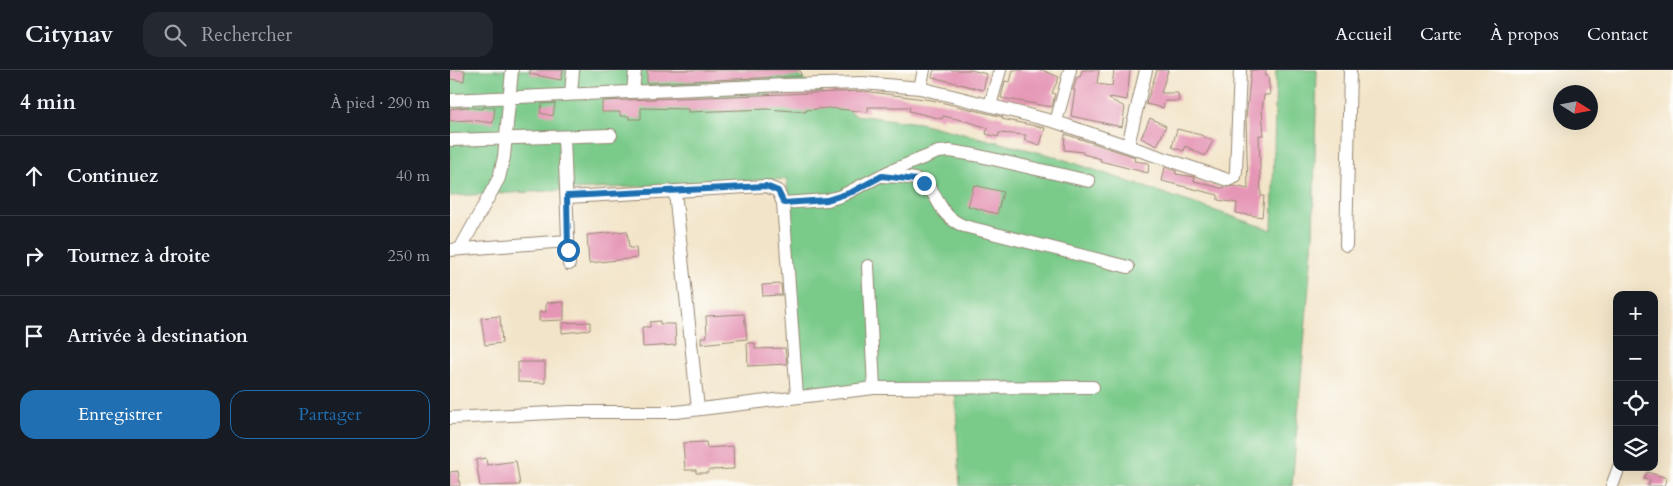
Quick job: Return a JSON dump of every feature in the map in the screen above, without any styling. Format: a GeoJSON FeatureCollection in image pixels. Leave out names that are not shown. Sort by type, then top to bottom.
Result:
{"type":"FeatureCollection","features":[{"type":"Feature","properties":{"kind":"street"},"geometry":{"type":"LineString","coordinates":[[455,250],[499,178],[506,138],[512,70]]}},
{"type":"Feature","properties":{"kind":"street"},"geometry":{"type":"LineString","coordinates":[[571,94],[574,70]]}},
{"type":"Feature","properties":{"kind":"street"},"geometry":{"type":"LineString","coordinates":[[633,92],[634,70]]}},
{"type":"Feature","properties":{"kind":"street"},"geometry":{"type":"LineString","coordinates":[[920,88],[924,70]]}},
{"type":"Feature","properties":{"kind":"street"},"geometry":{"type":"LineString","coordinates":[[990,105],[1000,70]]}},
{"type":"Feature","properties":{"kind":"street"},"geometry":{"type":"LineString","coordinates":[[1056,122],[1070,70]]}},
{"type":"Feature","properties":{"kind":"street"},"geometry":{"type":"LineString","coordinates":[[1128,145],[1146,70]]}},
{"type":"Feature","properties":{"kind":"street"},"geometry":{"type":"LineString","coordinates":[[450,100],[813,84],[863,83],[920,88],[1056,122],[1228,180],[1235,177],[1240,70]]}},
{"type":"Feature","properties":{"kind":"street"},"geometry":{"type":"LineString","coordinates":[[1346,245],[1350,70]]}},
{"type":"Feature","properties":{"kind":"street"},"geometry":{"type":"LineString","coordinates":[[450,140],[611,136]]}},
{"type":"Feature","properties":{"kind":"street"},"geometry":{"type":"LineString","coordinates":[[564,137],[569,264]]}},
{"type":"Feature","properties":{"kind":"street"},"geometry":{"type":"LineString","coordinates":[[784,203],[827,200],[852,192],[882,176],[938,152],[950,151],[976,154],[1089,181]]}},
{"type":"Feature","properties":{"kind":"street"},"geometry":{"type":"LineString","coordinates":[[882,176],[916,180],[924,183],[946,215],[964,226],[1128,267]]}},
{"type":"Feature","properties":{"kind":"street"},"geometry":{"type":"LineString","coordinates":[[567,196],[766,186],[778,191],[784,203],[797,396]]}},
{"type":"Feature","properties":{"kind":"street"},"geometry":{"type":"LineString","coordinates":[[675,192],[698,409]]}},
{"type":"Feature","properties":{"kind":"street"},"geometry":{"type":"LineString","coordinates":[[455,250],[567,241]]}},
{"type":"Feature","properties":{"kind":"street"},"geometry":{"type":"LineString","coordinates":[[868,266],[874,388]]}},
{"type":"Feature","properties":{"kind":"street"},"geometry":{"type":"LineString","coordinates":[[450,418],[570,412],[676,412],[874,388],[1093,387]]}},
{"type":"Feature","properties":{"kind":"street"},"geometry":{"type":"LineString","coordinates":[[1612,486],[1618,471]]}},
{"type":"Feature","properties":{"kind":"green space"},"geometry":{"type":"Polygon","coordinates":[[[450,70],[790,70],[855,115],[919,123],[1050,155],[1272,230],[1276,70],[1317,70],[1313,237],[1292,486],[960,486],[955,387],[798,395],[787,179],[450,196],[450,70]]]}},
{"type":"Feature","properties":{"kind":"building"},"geometry":{"type":"Polygon","coordinates":[[[450,70],[465,70],[464,81],[450,79],[450,70]]]}},
{"type":"Feature","properties":{"kind":"building"},"geometry":{"type":"Polygon","coordinates":[[[530,70],[563,70],[561,80],[530,74],[530,70]]]}},
{"type":"Feature","properties":{"kind":"building"},"geometry":{"type":"Polygon","coordinates":[[[647,70],[800,70],[801,76],[647,83],[647,70]]]}},
{"type":"Feature","properties":{"kind":"building"},"geometry":{"type":"Polygon","coordinates":[[[934,70],[971,70],[987,74],[983,90],[932,77],[934,70]]]}},
{"type":"Feature","properties":{"kind":"building"},"geometry":{"type":"Polygon","coordinates":[[[1013,70],[1042,70],[1059,77],[1052,93],[1055,94],[1052,107],[1001,98],[1005,81],[1010,82],[1013,70]]]}},
{"type":"Feature","properties":{"kind":"building"},"geometry":{"type":"Polygon","coordinates":[[[1082,70],[1099,70],[1097,84],[1112,86],[1114,70],[1130,70],[1127,100],[1110,97],[1109,99],[1125,107],[1122,127],[1071,116],[1075,90],[1073,90],[1077,77],[1080,77],[1082,70]]]}},
{"type":"Feature","properties":{"kind":"building"},"geometry":{"type":"Polygon","coordinates":[[[1157,70],[1168,70],[1161,93],[1178,93],[1179,101],[1165,101],[1163,108],[1146,104],[1157,70]]]}},
{"type":"Feature","properties":{"kind":"building"},"geometry":{"type":"Polygon","coordinates":[[[1251,70],[1266,70],[1265,76],[1268,76],[1270,95],[1264,95],[1262,110],[1264,135],[1259,135],[1261,196],[1264,196],[1262,217],[1236,213],[1237,203],[1218,200],[1218,195],[1162,181],[1165,167],[1176,171],[1176,174],[1195,177],[1194,181],[1220,188],[1234,186],[1248,189],[1246,118],[1251,70]]]}},
{"type":"Feature","properties":{"kind":"building"},"geometry":{"type":"Polygon","coordinates":[[[863,91],[932,100],[1003,117],[1002,119],[1045,128],[1040,145],[1024,140],[1026,135],[999,133],[998,137],[986,134],[988,128],[943,116],[942,119],[909,111],[910,107],[868,107],[868,112],[828,108],[806,110],[806,112],[768,109],[688,112],[688,109],[641,108],[641,119],[629,119],[629,116],[620,116],[620,112],[602,112],[602,101],[863,91]]]}},
{"type":"Feature","properties":{"kind":"building"},"geometry":{"type":"Polygon","coordinates":[[[555,103],[553,116],[540,113],[542,104],[555,103]]]}},
{"type":"Feature","properties":{"kind":"building"},"geometry":{"type":"Polygon","coordinates":[[[467,107],[483,109],[483,107],[495,107],[493,123],[471,120],[450,121],[450,109],[467,107]]]}},
{"type":"Feature","properties":{"kind":"building"},"geometry":{"type":"Polygon","coordinates":[[[1150,118],[1166,126],[1157,146],[1141,138],[1150,118]]]}},
{"type":"Feature","properties":{"kind":"building"},"geometry":{"type":"Polygon","coordinates":[[[1177,129],[1201,135],[1213,141],[1205,156],[1185,146],[1184,151],[1172,147],[1177,129]]]}},
{"type":"Feature","properties":{"kind":"building"},"geometry":{"type":"Polygon","coordinates":[[[1065,134],[1135,157],[1134,161],[1149,163],[1148,173],[1100,161],[1101,159],[1083,154],[1083,152],[1064,150],[1065,134]]]}},
{"type":"Feature","properties":{"kind":"building"},"geometry":{"type":"Polygon","coordinates":[[[974,185],[1003,192],[997,214],[968,206],[974,185]]]}},
{"type":"Feature","properties":{"kind":"building"},"geometry":{"type":"Polygon","coordinates":[[[627,231],[629,248],[636,248],[637,258],[589,263],[587,235],[627,231]]]}},
{"type":"Feature","properties":{"kind":"building"},"geometry":{"type":"Polygon","coordinates":[[[781,284],[782,295],[763,296],[762,285],[781,284]]]}},
{"type":"Feature","properties":{"kind":"building"},"geometry":{"type":"Polygon","coordinates":[[[564,302],[564,320],[539,321],[539,312],[546,312],[546,303],[564,302]]]}},
{"type":"Feature","properties":{"kind":"building"},"geometry":{"type":"Polygon","coordinates":[[[744,314],[747,339],[701,344],[701,337],[707,337],[706,316],[744,314]]]}},
{"type":"Feature","properties":{"kind":"building"},"geometry":{"type":"Polygon","coordinates":[[[500,316],[502,343],[485,345],[481,318],[500,316]]]}},
{"type":"Feature","properties":{"kind":"building"},"geometry":{"type":"Polygon","coordinates":[[[660,321],[660,324],[675,324],[676,345],[643,347],[642,327],[650,327],[650,322],[660,321]]]}},
{"type":"Feature","properties":{"kind":"building"},"geometry":{"type":"Polygon","coordinates":[[[590,322],[590,330],[562,333],[562,323],[590,322]]]}},
{"type":"Feature","properties":{"kind":"building"},"geometry":{"type":"Polygon","coordinates":[[[747,343],[755,343],[755,349],[785,348],[787,364],[748,366],[747,343]]]}},
{"type":"Feature","properties":{"kind":"building"},"geometry":{"type":"Polygon","coordinates":[[[518,362],[545,362],[545,383],[518,382],[518,362]]]}},
{"type":"Feature","properties":{"kind":"building"},"geometry":{"type":"Polygon","coordinates":[[[706,442],[707,448],[733,446],[734,469],[708,470],[708,473],[696,473],[696,470],[685,470],[683,443],[706,442]]]}},
{"type":"Feature","properties":{"kind":"building"},"geometry":{"type":"Polygon","coordinates":[[[486,458],[487,465],[516,461],[520,485],[480,486],[476,460],[486,458]]]}},
{"type":"Feature","properties":{"kind":"building"},"geometry":{"type":"Polygon","coordinates":[[[458,471],[460,486],[450,486],[450,472],[458,471]]]}},
{"type":"Feature","properties":{"kind":"building"},"geometry":{"type":"Polygon","coordinates":[[[1647,472],[1667,478],[1664,486],[1648,486],[1650,481],[1644,479],[1647,472]]]}},
{"type":"Feature","properties":{"kind":"route"},"geometry":{"type":"LineString","coordinates":[[568,250],[567,196],[766,186],[778,191],[784,203],[803,203],[841,196],[882,176],[916,180],[924,183]]}}]}
